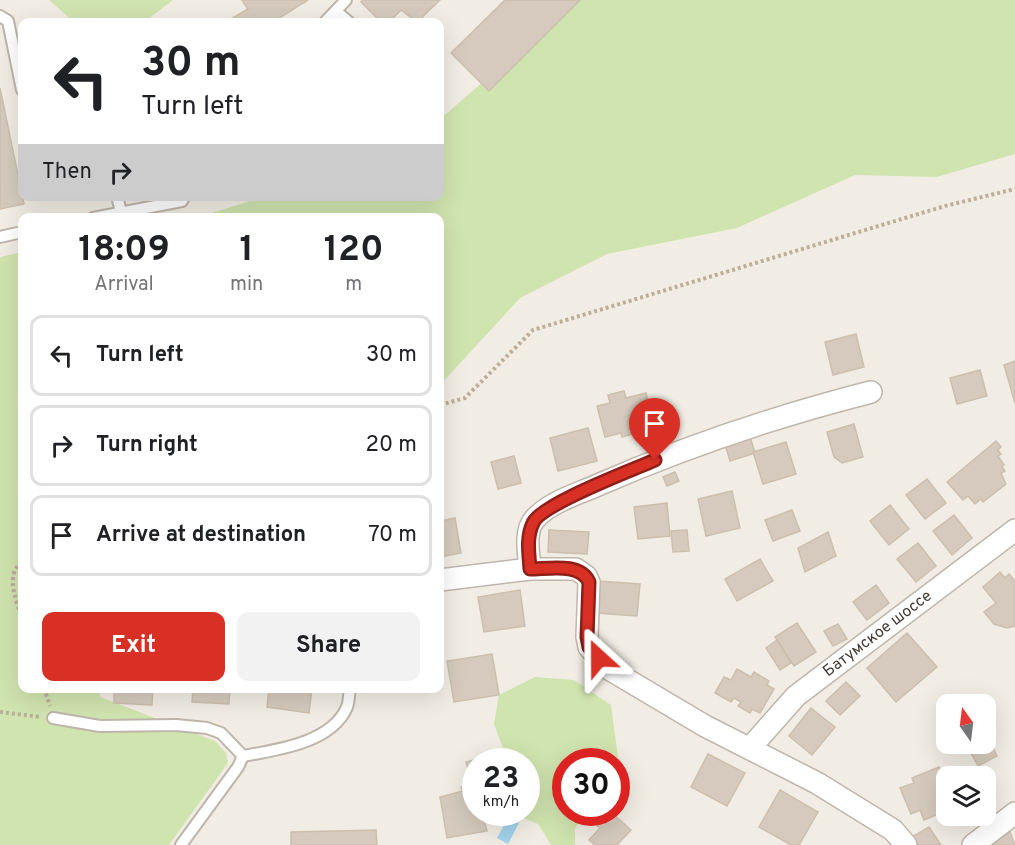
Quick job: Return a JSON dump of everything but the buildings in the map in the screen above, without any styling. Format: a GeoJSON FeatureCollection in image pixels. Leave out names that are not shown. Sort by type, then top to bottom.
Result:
{"type":"FeatureCollection","features":[{"type":"Feature","properties":{"kind":"street"},"geometry":{"type":"LineString","coordinates":[[530,569],[528,539],[534,520],[558,503],[655,460],[795,411],[871,392]]}},
{"type":"Feature","properties":{"kind":"street","name":"Батумское шоссе"},"geometry":{"type":"LineString","coordinates":[[750,748],[796,696],[1015,530]]}},
{"type":"Feature","properties":{"kind":"street"},"geometry":{"type":"LineString","coordinates":[[444,580],[530,569],[576,570],[586,576],[589,582],[587,637],[589,647],[609,669],[705,726],[817,783],[893,830],[906,845]]}},
{"type":"Feature","properties":{"kind":"street"},"geometry":{"type":"LineString","coordinates":[[973,845],[1015,813]]}},
{"type":"Feature","properties":{"kind":"lane"},"geometry":{"type":"LineString","coordinates":[[329,18],[346,0]]}},
{"type":"Feature","properties":{"kind":"lane"},"geometry":{"type":"LineString","coordinates":[[336,10],[345,18]]}},
{"type":"Feature","properties":{"kind":"lane"},"geometry":{"type":"LineString","coordinates":[[0,16],[8,21],[18,70]]}},
{"type":"Feature","properties":{"kind":"lane"},"geometry":{"type":"LineString","coordinates":[[118,201],[121,212]]}},
{"type":"Feature","properties":{"kind":"lane"},"geometry":{"type":"LineString","coordinates":[[116,213],[182,201]]}},
{"type":"Feature","properties":{"kind":"lane"},"geometry":{"type":"LineString","coordinates":[[0,237],[18,233]]}},
{"type":"Feature","properties":{"kind":"lane"},"geometry":{"type":"LineString","coordinates":[[243,756],[310,740],[334,724],[346,708],[349,693]]}},
{"type":"Feature","properties":{"kind":"lane"},"geometry":{"type":"LineString","coordinates":[[54,718],[100,726],[176,725],[207,728],[221,734],[243,756]]}},
{"type":"Feature","properties":{"kind":"lane"},"geometry":{"type":"LineString","coordinates":[[181,845],[238,767],[243,756]]}},
{"type":"Feature","properties":{"kind":"path"},"geometry":{"type":"LineString","coordinates":[[444,404],[465,398],[532,330],[945,206],[1015,189]]}},
{"type":"Feature","properties":{"kind":"path"},"geometry":{"type":"LineString","coordinates":[[18,565],[12,585],[18,605]]}},
{"type":"Feature","properties":{"kind":"path"},"geometry":{"type":"LineString","coordinates":[[0,712],[54,718]]}},
{"type":"Feature","properties":{"kind":"green space"},"geometry":{"type":"Polygon","coordinates":[[[49,0],[173,0],[149,18],[69,18],[49,0]]]}},
{"type":"Feature","properties":{"kind":"green space"},"geometry":{"type":"Polygon","coordinates":[[[578,0],[1015,0],[1015,154],[937,177],[855,175],[737,228],[607,254],[520,298],[444,381],[444,213],[212,213],[249,201],[444,201],[444,116],[578,0]]]}},
{"type":"Feature","properties":{"kind":"green space"},"geometry":{"type":"Polygon","coordinates":[[[18,253],[18,693],[99,693],[100,697],[215,741],[226,753],[228,763],[169,845],[0,845],[0,257],[18,253]]]}},
{"type":"Feature","properties":{"kind":"green space"},"geometry":{"type":"Polygon","coordinates":[[[535,677],[574,680],[611,705],[617,748],[552,748],[552,826],[577,826],[575,845],[551,845],[539,826],[540,748],[503,748],[494,724],[499,695],[535,677]]]}},
{"type":"Feature","properties":{"kind":"water"},"geometry":{"type":"Polygon","coordinates":[[[504,826],[517,826],[508,844],[497,838],[504,826]]]}},
{"type":"Feature","properties":{"kind":"route"},"geometry":{"type":"LineString","coordinates":[[599,658],[589,647],[587,637],[589,582],[586,576],[576,570],[530,569],[528,539],[534,520],[558,503],[655,460]]}}]}
